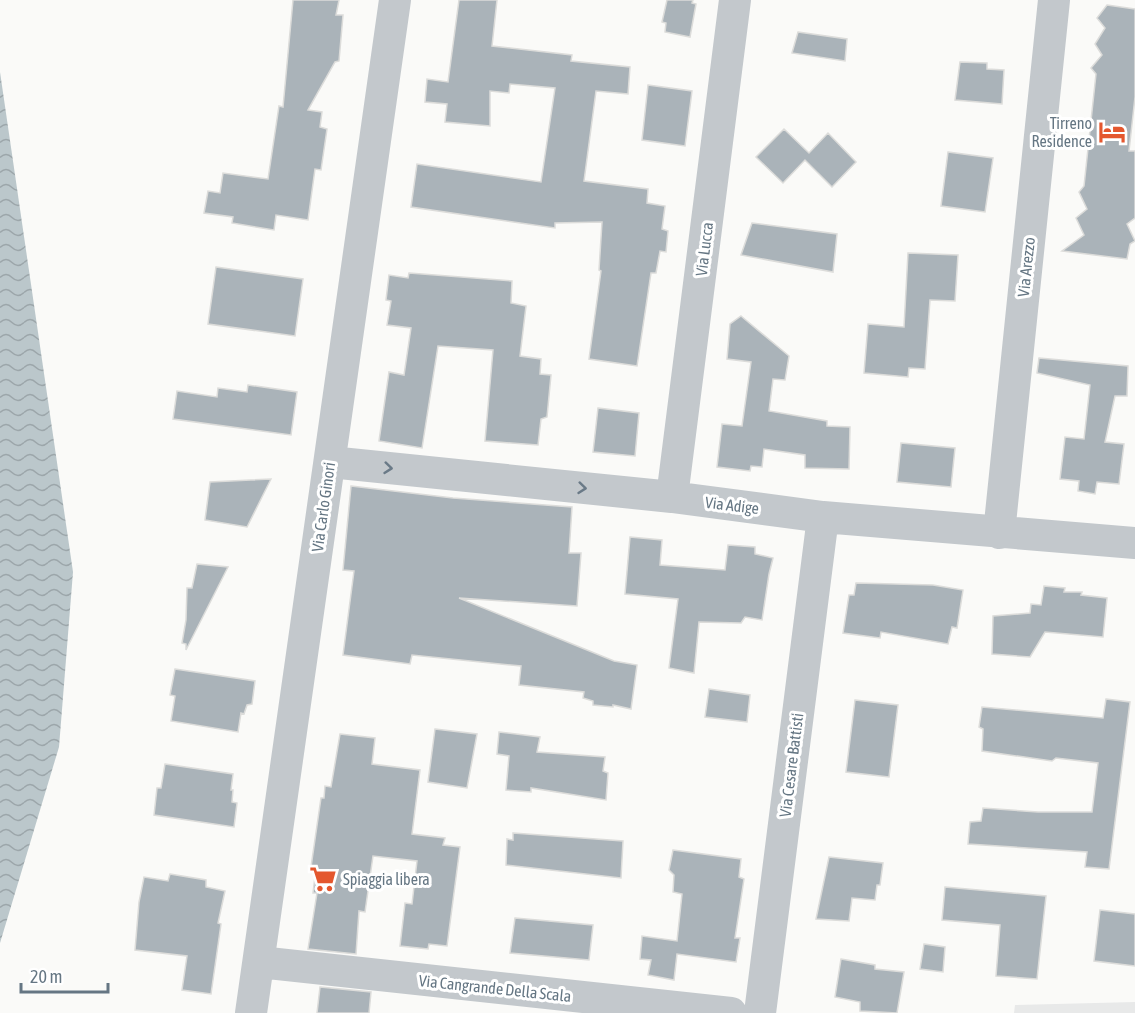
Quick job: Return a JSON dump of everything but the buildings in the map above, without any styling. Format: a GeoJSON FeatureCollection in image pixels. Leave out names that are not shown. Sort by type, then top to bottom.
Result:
{"type":"FeatureCollection","features":[{"type":"Feature","properties":{"kind":"street","name":"Via Carlo Ginori"},"geometry":{"type":"LineString","coordinates":[[251,1013],[395,0]]}},
{"type":"Feature","properties":{"kind":"street","name":"Via Lucca"},"geometry":{"type":"LineString","coordinates":[[672,497],[735,0]]}},
{"type":"Feature","properties":{"kind":"street","name":"Via Arezzo"},"geometry":{"type":"LineString","coordinates":[[999,533],[1054,0]]}},
{"type":"Feature","properties":{"kind":"street","name":"Via Adige"},"geometry":{"type":"LineString","coordinates":[[330,462],[672,497],[824,517],[1135,543]]}},
{"type":"Feature","properties":{"kind":"street","name":"Via Cesare Battisti"},"geometry":{"type":"LineString","coordinates":[[760,1013],[824,517]]}},
{"type":"Feature","properties":{"kind":"street","name":"Via Cangrande Della Scala"},"geometry":{"type":"LineString","coordinates":[[259,962],[731,1013]]}},
{"type":"Feature","properties":{"kind":"shaded area"},"geometry":{"type":"Polygon","coordinates":[[[1135,1002],[1135,1013],[1014,1013],[1015,1005],[1135,1002]]]}},
{"type":"Feature","properties":{"kind":"water"},"geometry":{"type":"Polygon","coordinates":[[[0,72],[73,572],[59,747],[0,943],[0,72]]]}},
{"type":"Feature","properties":{"kind":"place","name":"Tirreno Residence"},"geometry":{"type":"Point","coordinates":[1112,132]}},
{"type":"Feature","properties":{"kind":"place","name":"Spiaggia libera"},"geometry":{"type":"Point","coordinates":[323,879]}}]}
